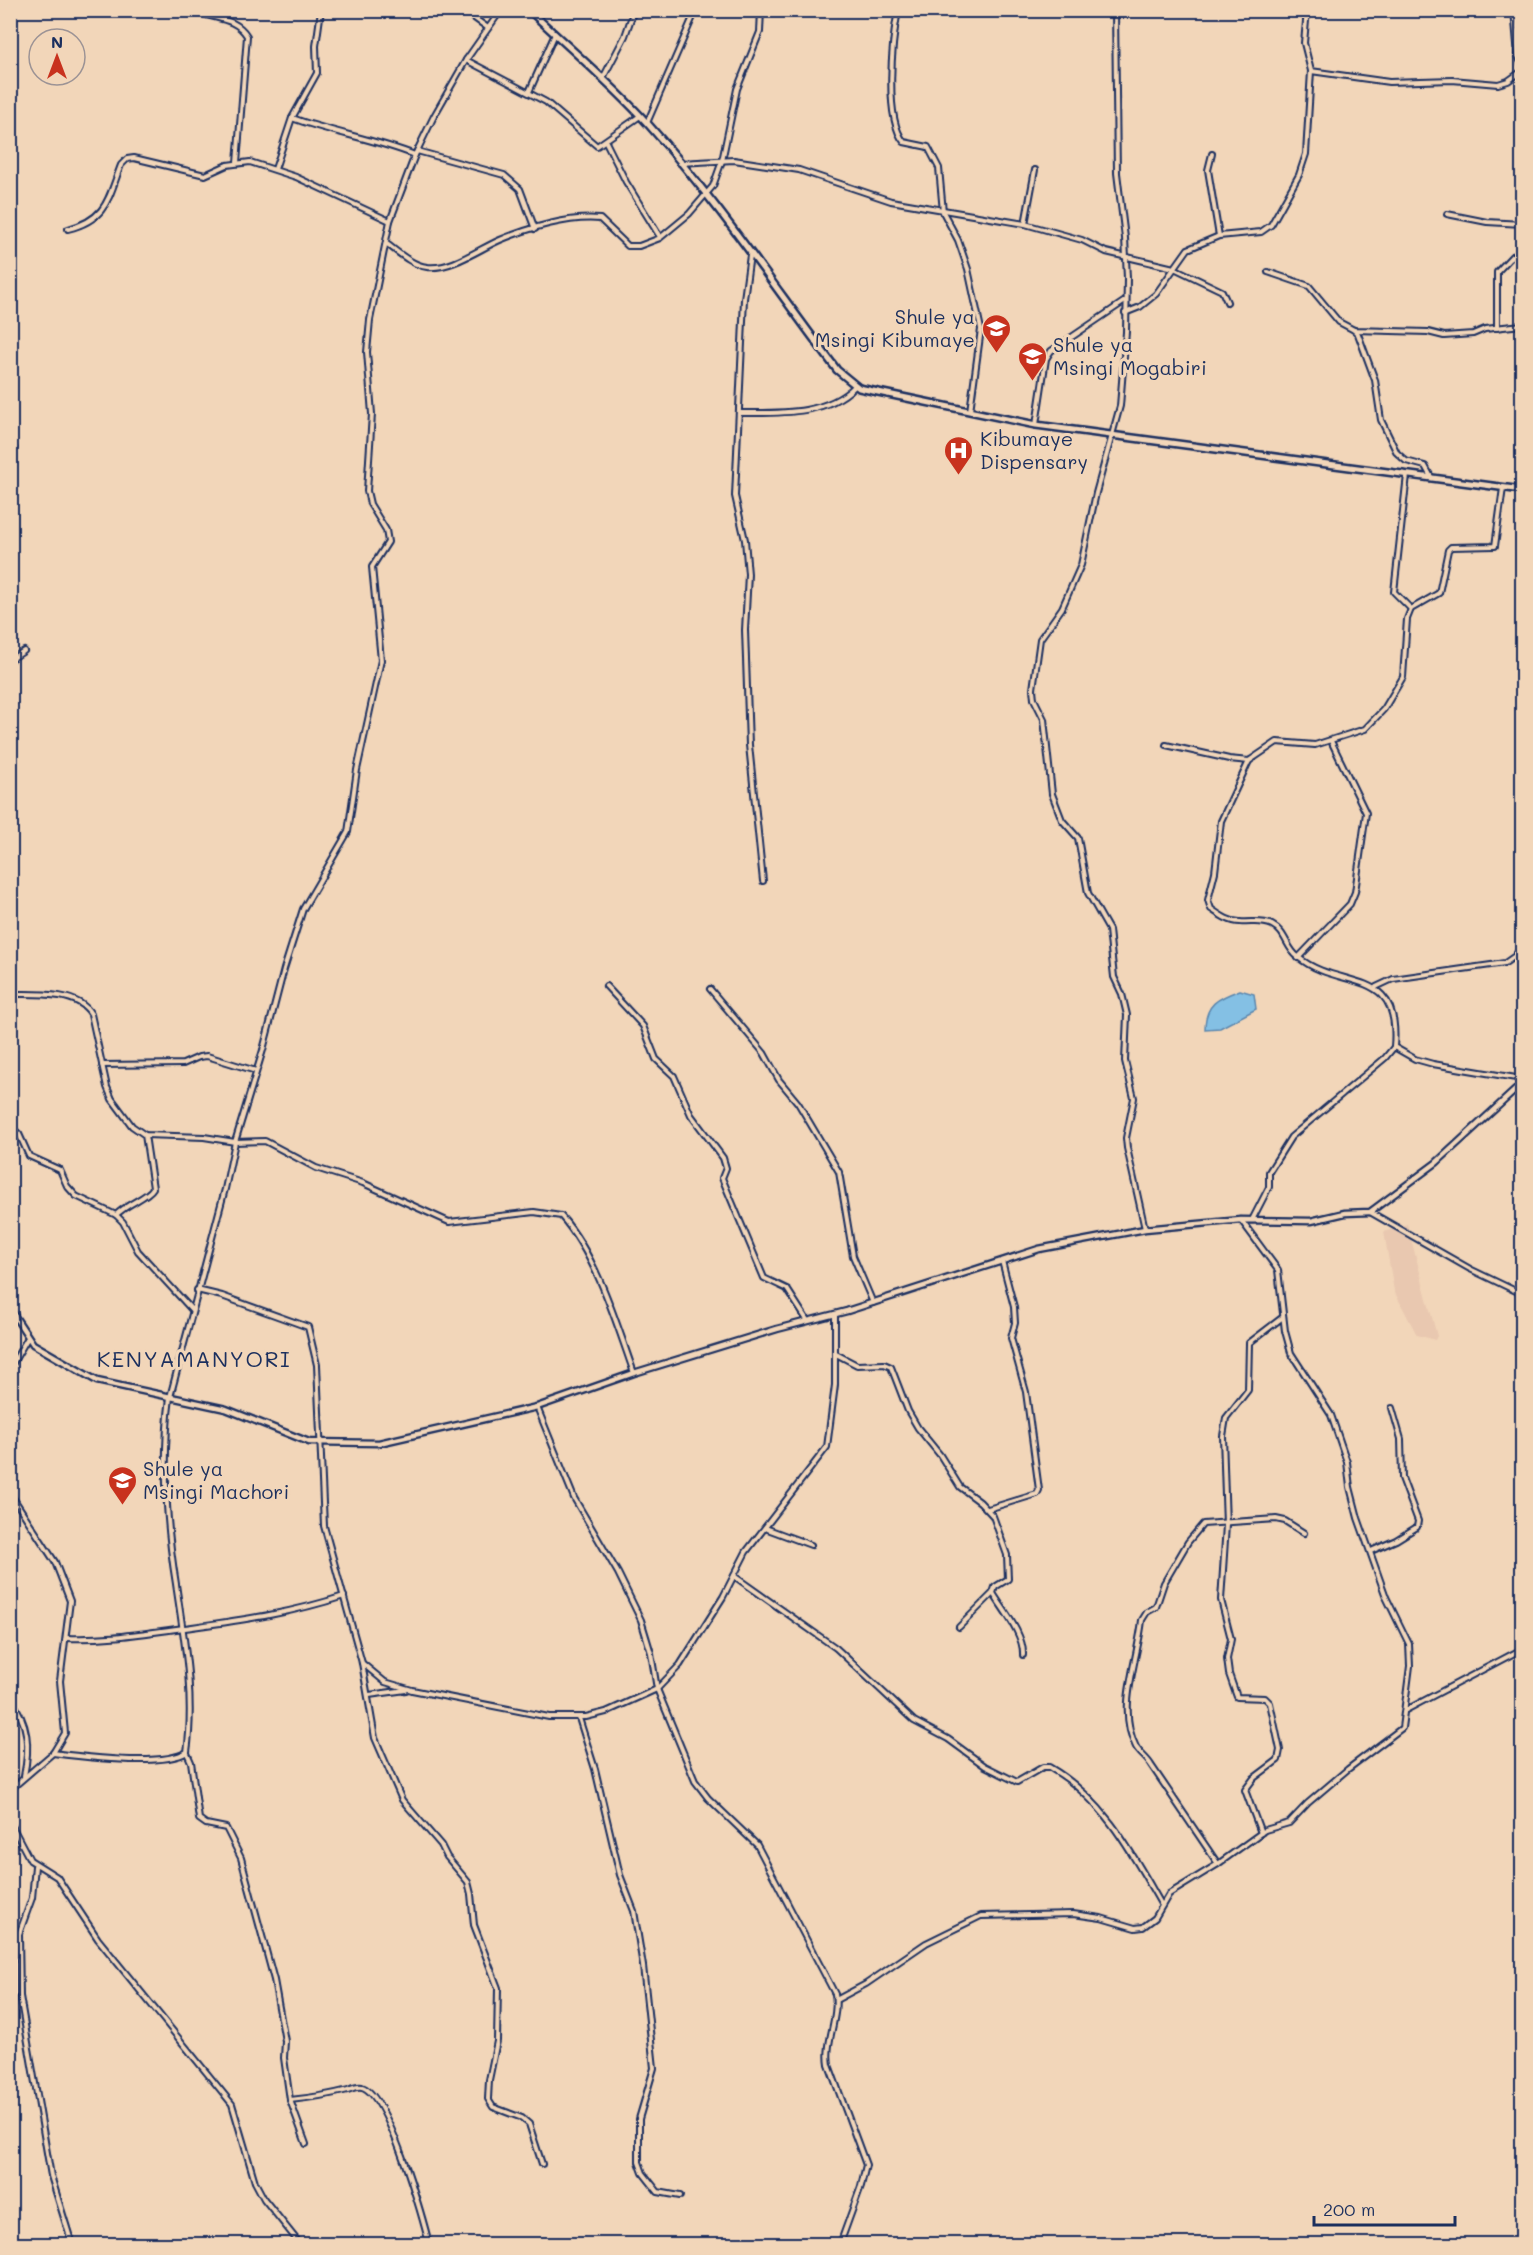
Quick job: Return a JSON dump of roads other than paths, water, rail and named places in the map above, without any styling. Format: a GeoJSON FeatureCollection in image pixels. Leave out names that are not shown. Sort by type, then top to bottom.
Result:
{"type":"FeatureCollection","features":[{"type":"Feature","properties":{"kind":"main road"},"geometry":{"type":"LineString","coordinates":[[532,12],[647,123],[705,192],[837,370],[855,386],[970,413],[1036,425],[1522,490]]}},
{"type":"Feature","properties":{"kind":"street"},"geometry":{"type":"LineString","coordinates":[[193,10],[234,23],[242,27],[247,36],[237,162]]}},
{"type":"Feature","properties":{"kind":"street"},"geometry":{"type":"LineString","coordinates":[[275,169],[292,118],[317,73],[316,46],[321,10]]}},
{"type":"Feature","properties":{"kind":"street"},"geometry":{"type":"LineString","coordinates":[[464,10],[488,28]]}},
{"type":"Feature","properties":{"kind":"street"},"geometry":{"type":"LineString","coordinates":[[306,2144],[290,2100],[284,2063],[285,2041],[278,1997],[241,1858],[226,1828],[206,1824],[199,1819],[191,1762],[186,1753],[190,1718],[189,1663],[170,1538],[166,1426],[170,1397],[225,1189],[235,1142],[284,969],[303,909],[348,832],[357,770],[381,660],[372,567],[388,542],[386,530],[370,504],[367,491],[372,414],[367,352],[370,320],[390,221],[416,153],[466,60],[501,10]]}},
{"type":"Feature","properties":{"kind":"street"},"geometry":{"type":"LineString","coordinates":[[603,79],[625,36],[634,10]]}},
{"type":"Feature","properties":{"kind":"street"},"geometry":{"type":"LineString","coordinates":[[647,123],[696,10]]}},
{"type":"Feature","properties":{"kind":"street"},"geometry":{"type":"LineString","coordinates":[[387,244],[416,264],[441,267],[502,239],[556,223],[600,219],[628,246],[639,246],[660,238],[689,214],[705,192],[713,186],[722,161],[737,89],[760,32],[761,10]]}},
{"type":"Feature","properties":{"kind":"street"},"geometry":{"type":"LineString","coordinates":[[898,10],[890,97],[893,119],[904,142],[928,147],[936,158],[944,212],[958,240],[968,268],[981,329],[970,413]]}},
{"type":"Feature","properties":{"kind":"street"},"geometry":{"type":"LineString","coordinates":[[1115,10],[1117,173],[1125,255],[1124,371],[1120,406],[1096,494],[1081,565],[1062,608],[1038,646],[1033,689],[1034,699],[1044,719],[1052,794],[1062,820],[1078,838],[1088,892],[1109,930],[1114,977],[1122,994],[1127,1015],[1125,1061],[1134,1098],[1126,1148],[1145,1228]]}},
{"type":"Feature","properties":{"kind":"street"},"geometry":{"type":"LineString","coordinates":[[1125,313],[1148,302],[1188,249],[1219,236],[1261,232],[1271,225],[1299,175],[1305,154],[1311,71],[1304,43],[1307,10]]}},
{"type":"Feature","properties":{"kind":"street"},"geometry":{"type":"LineString","coordinates":[[1514,10],[1518,56],[1522,65]]}},
{"type":"Feature","properties":{"kind":"street"},"geometry":{"type":"LineString","coordinates":[[529,92],[556,34]]}},
{"type":"Feature","properties":{"kind":"street"},"geometry":{"type":"LineString","coordinates":[[466,60],[546,102],[594,144],[600,146],[639,116]]}},
{"type":"Feature","properties":{"kind":"street"},"geometry":{"type":"LineString","coordinates":[[1311,71],[1389,82],[1452,80],[1498,84],[1508,81],[1522,71]]}},
{"type":"Feature","properties":{"kind":"street"},"geometry":{"type":"LineString","coordinates":[[292,118],[334,133],[504,175],[520,189],[535,229]]}},
{"type":"Feature","properties":{"kind":"street"},"geometry":{"type":"LineString","coordinates":[[606,142],[626,182],[660,238]]}},
{"type":"Feature","properties":{"kind":"street"},"geometry":{"type":"LineString","coordinates":[[1212,154],[1208,170],[1219,236]]}},
{"type":"Feature","properties":{"kind":"street"},"geometry":{"type":"LineString","coordinates":[[68,229],[85,225],[98,217],[121,165],[127,159],[147,160],[205,175],[237,162],[250,162],[275,169],[390,221]]}},
{"type":"Feature","properties":{"kind":"street"},"geometry":{"type":"LineString","coordinates":[[680,163],[744,161],[807,171],[891,201],[944,212],[1025,224],[1082,240],[1106,252],[1174,268],[1222,291],[1227,302]]}},
{"type":"Feature","properties":{"kind":"street"},"geometry":{"type":"LineString","coordinates":[[1025,224],[1035,170]]}},
{"type":"Feature","properties":{"kind":"street"},"geometry":{"type":"LineString","coordinates":[[1447,214],[1487,222],[1522,224]]}},
{"type":"Feature","properties":{"kind":"street"},"geometry":{"type":"LineString","coordinates":[[1497,328],[1497,272],[1512,256],[1522,254]]}},
{"type":"Feature","properties":{"kind":"street"},"geometry":{"type":"LineString","coordinates":[[750,255],[744,299],[735,496],[745,540],[748,574],[745,630],[749,745],[763,881]]}},
{"type":"Feature","properties":{"kind":"street"},"geometry":{"type":"LineString","coordinates":[[1268,272],[1309,286],[1339,322],[1354,330],[1393,333],[1428,332],[1444,336],[1473,334],[1522,325]]}},
{"type":"Feature","properties":{"kind":"street"},"geometry":{"type":"LineString","coordinates":[[1036,425],[1046,359],[1051,351],[1125,300]]}},
{"type":"Feature","properties":{"kind":"street"},"geometry":{"type":"LineString","coordinates":[[1354,330],[1375,380],[1380,420],[1397,453],[1406,461],[1425,466],[1431,478]]}},
{"type":"Feature","properties":{"kind":"street"},"geometry":{"type":"LineString","coordinates":[[739,413],[824,406],[843,398],[855,386]]}},
{"type":"Feature","properties":{"kind":"street"},"geometry":{"type":"LineString","coordinates":[[1407,475],[1394,592],[1411,609]]}},
{"type":"Feature","properties":{"kind":"street"},"geometry":{"type":"LineString","coordinates":[[1252,1220],[1269,1187],[1269,1172],[1291,1137],[1385,1058],[1394,1047],[1394,1022],[1386,1001],[1376,987],[1334,974],[1298,958],[1282,934],[1273,926],[1260,922],[1231,921],[1208,906],[1215,872],[1221,820],[1249,761],[1277,742],[1311,746],[1370,726],[1394,694],[1403,677],[1404,627],[1411,609],[1439,593],[1448,550],[1451,547],[1495,546],[1503,488]]}},
{"type":"Feature","properties":{"kind":"street"},"geometry":{"type":"LineString","coordinates":[[10,660],[24,651]]}},
{"type":"Feature","properties":{"kind":"street"},"geometry":{"type":"LineString","coordinates":[[1298,958],[1350,904],[1355,891],[1365,809],[1331,741]]}},
{"type":"Feature","properties":{"kind":"street"},"geometry":{"type":"LineString","coordinates":[[1166,745],[1229,759],[1249,761]]}},
{"type":"Feature","properties":{"kind":"street"},"geometry":{"type":"LineString","coordinates":[[1376,987],[1393,979],[1505,963],[1515,956],[1522,946]]}},
{"type":"Feature","properties":{"kind":"street"},"geometry":{"type":"LineString","coordinates":[[606,986],[643,1026],[656,1059],[678,1082],[691,1115],[723,1158],[726,1168],[722,1178],[764,1278],[787,1289],[807,1320]]}},
{"type":"Feature","properties":{"kind":"street"},"geometry":{"type":"LineString","coordinates":[[710,989],[764,1053],[779,1080],[798,1103],[839,1172],[853,1256],[873,1303]]}},
{"type":"Feature","properties":{"kind":"street"},"geometry":{"type":"LineString","coordinates":[[10,994],[40,995],[82,1004],[91,1014],[112,1099],[132,1126],[145,1135],[204,1137],[235,1142],[255,1140],[275,1144],[316,1168],[363,1183],[449,1222],[534,1212],[548,1212],[561,1216],[574,1231],[605,1294],[634,1373]]}},
{"type":"Feature","properties":{"kind":"street"},"geometry":{"type":"LineString","coordinates":[[1394,1047],[1415,1059],[1433,1064],[1522,1079]]}},
{"type":"Feature","properties":{"kind":"street"},"geometry":{"type":"LineString","coordinates":[[102,1065],[183,1064],[207,1056],[256,1071]]}},
{"type":"Feature","properties":{"kind":"street"},"geometry":{"type":"LineString","coordinates":[[1370,1212],[1436,1163],[1522,1084]]}},
{"type":"Feature","properties":{"kind":"street"},"geometry":{"type":"LineString","coordinates":[[10,1126],[19,1134],[29,1156],[60,1170],[67,1186],[76,1196],[116,1215],[123,1222],[138,1251],[192,1311]]}},
{"type":"Feature","properties":{"kind":"street"},"geometry":{"type":"LineString","coordinates":[[116,1215],[125,1205],[150,1192],[153,1188],[145,1135]]}},
{"type":"Feature","properties":{"kind":"street"},"geometry":{"type":"LineString","coordinates":[[10,1310],[27,1339],[53,1358],[97,1381],[226,1409],[319,1443],[379,1443],[537,1407],[634,1373],[807,1320],[873,1303],[1039,1249],[1145,1228],[1241,1220],[1311,1221],[1345,1212],[1370,1212],[1470,1269],[1522,1294]]}},
{"type":"Feature","properties":{"kind":"street"},"geometry":{"type":"LineString","coordinates":[[836,2000],[866,1984],[926,1943],[981,1916],[1073,1914],[1101,1918],[1139,1928],[1155,1918],[1161,1904],[1169,1894],[1218,1864],[1261,1833],[1289,1823],[1348,1769],[1402,1728],[1409,1644],[1386,1597],[1353,1503],[1347,1462],[1335,1426],[1291,1353],[1283,1316],[1278,1270],[1241,1220]]}},
{"type":"Feature","properties":{"kind":"street"},"geometry":{"type":"LineString","coordinates":[[988,1509],[1037,1494],[1040,1490],[1026,1392],[1011,1338],[1015,1323],[1014,1307],[1002,1262]]}},
{"type":"Feature","properties":{"kind":"street"},"geometry":{"type":"LineString","coordinates":[[197,1290],[222,1296],[309,1327],[317,1365],[324,1526],[362,1663],[377,1745],[399,1794],[465,1877],[471,1893],[474,1925],[498,1988],[498,2022],[489,2079],[489,2103],[522,2118],[529,2124],[543,2164]]}},
{"type":"Feature","properties":{"kind":"street"},"geometry":{"type":"LineString","coordinates":[[362,1663],[385,1682],[412,1690],[522,1713],[579,1718],[606,1712],[657,1689],[680,1665],[746,1552],[827,1448],[835,1385],[836,1314]]}},
{"type":"Feature","properties":{"kind":"street"},"geometry":{"type":"LineString","coordinates":[[1261,1833],[1245,1790],[1254,1778],[1278,1760],[1280,1750],[1270,1703],[1265,1698],[1237,1697],[1229,1674],[1227,1659],[1231,1639],[1221,1600],[1226,1524],[1223,1436],[1226,1418],[1248,1390],[1249,1343],[1283,1316]]}},
{"type":"Feature","properties":{"kind":"street"},"geometry":{"type":"LineString","coordinates":[[10,1368],[27,1339]]}},
{"type":"Feature","properties":{"kind":"street"},"geometry":{"type":"LineString","coordinates":[[835,1353],[857,1365],[891,1367],[908,1411],[918,1428],[940,1455],[960,1487],[988,1509],[999,1529],[1010,1570],[1008,1579],[995,1587],[993,1593],[959,1627]]}},
{"type":"Feature","properties":{"kind":"street"},"geometry":{"type":"LineString","coordinates":[[537,1407],[574,1498],[637,1612],[651,1653],[657,1689],[695,1781],[708,1798],[757,1845],[836,2000],[828,2050],[830,2065],[866,2165],[861,2186],[840,2244]]}},
{"type":"Feature","properties":{"kind":"street"},"geometry":{"type":"LineString","coordinates":[[1371,1551],[1396,1540],[1417,1527],[1418,1521],[1402,1478],[1401,1439],[1392,1408]]}},
{"type":"Feature","properties":{"kind":"street"},"geometry":{"type":"LineString","coordinates":[[10,1493],[55,1562],[67,1587],[70,1601],[60,1681],[65,1734],[53,1753],[10,1790]]}},
{"type":"Feature","properties":{"kind":"street"},"geometry":{"type":"LineString","coordinates":[[1218,1864],[1151,1765],[1138,1750],[1131,1734],[1127,1709],[1144,1616],[1156,1607],[1164,1583],[1197,1529],[1207,1523],[1226,1524],[1281,1519],[1304,1533]]}},
{"type":"Feature","properties":{"kind":"street"},"geometry":{"type":"LineString","coordinates":[[765,1528],[811,1545]]}},
{"type":"Feature","properties":{"kind":"street"},"geometry":{"type":"LineString","coordinates":[[734,1576],[836,1648],[914,1721],[948,1739],[985,1766],[1017,1782],[1043,1767],[1049,1767],[1076,1784],[1099,1806],[1143,1869],[1161,1904]]}},
{"type":"Feature","properties":{"kind":"street"},"geometry":{"type":"LineString","coordinates":[[993,1593],[1012,1625],[1021,1644],[1023,1655]]}},
{"type":"Feature","properties":{"kind":"street"},"geometry":{"type":"LineString","coordinates":[[66,1638],[120,1638],[286,1614],[344,1596]]}},
{"type":"Feature","properties":{"kind":"street"},"geometry":{"type":"LineString","coordinates":[[1405,1710],[1522,1649]]}},
{"type":"Feature","properties":{"kind":"street"},"geometry":{"type":"LineString","coordinates":[[369,1695],[412,1690]]}},
{"type":"Feature","properties":{"kind":"street"},"geometry":{"type":"LineString","coordinates":[[10,1699],[24,1720],[28,1740],[24,1777]]}},
{"type":"Feature","properties":{"kind":"street"},"geometry":{"type":"LineString","coordinates":[[579,1718],[596,1769],[620,1875],[634,1911],[643,1966],[654,2068],[639,2119],[639,2162],[643,2173],[658,2192],[680,2196]]}},
{"type":"Feature","properties":{"kind":"street"},"geometry":{"type":"LineString","coordinates":[[53,1753],[116,1760],[186,1753]]}},
{"type":"Feature","properties":{"kind":"street"},"geometry":{"type":"LineString","coordinates":[[10,1822],[26,1855],[35,1866],[49,1870],[57,1877],[98,1939],[232,2104],[255,2182],[264,2199],[300,2244]]}},
{"type":"Feature","properties":{"kind":"street"},"geometry":{"type":"LineString","coordinates":[[35,1866],[32,1898],[19,1934],[17,1955],[20,1996],[32,2081],[51,2176],[72,2244]]}},
{"type":"Feature","properties":{"kind":"street"},"geometry":{"type":"LineString","coordinates":[[10,1934],[19,1934]]}},
{"type":"Feature","properties":{"kind":"street"},"geometry":{"type":"LineString","coordinates":[[290,2100],[328,2096],[357,2087],[367,2090],[392,2128],[425,2220],[429,2244]]}},
{"type":"Feature","properties":{"kind":"water"},"geometry":{"type":"Polygon","coordinates":[[[1240,990],[1254,994],[1256,1009],[1220,1028],[1205,1029],[1207,1013],[1214,1003],[1240,990]]]}},
{"type":"Feature","properties":{"kind":"place","name":"Shule ya Msingi Kibumaye"},"geometry":{"type":"Point","coordinates":[996,354]}},
{"type":"Feature","properties":{"kind":"place","name":"Shule ya Msingi Mogabiri"},"geometry":{"type":"Point","coordinates":[1032,382]}},
{"type":"Feature","properties":{"kind":"place","name":"Kibumaye Dispensary"},"geometry":{"type":"Point","coordinates":[959,476]}},
{"type":"Feature","properties":{"kind":"place","name":"Shule ya Msingi Machori"},"geometry":{"type":"Point","coordinates":[122,1506]}},
{"type":"Feature","properties":{"kind":"district","name":"KENYAMANYORI"},"geometry":{"type":"Point","coordinates":[194,1358]}}]}
